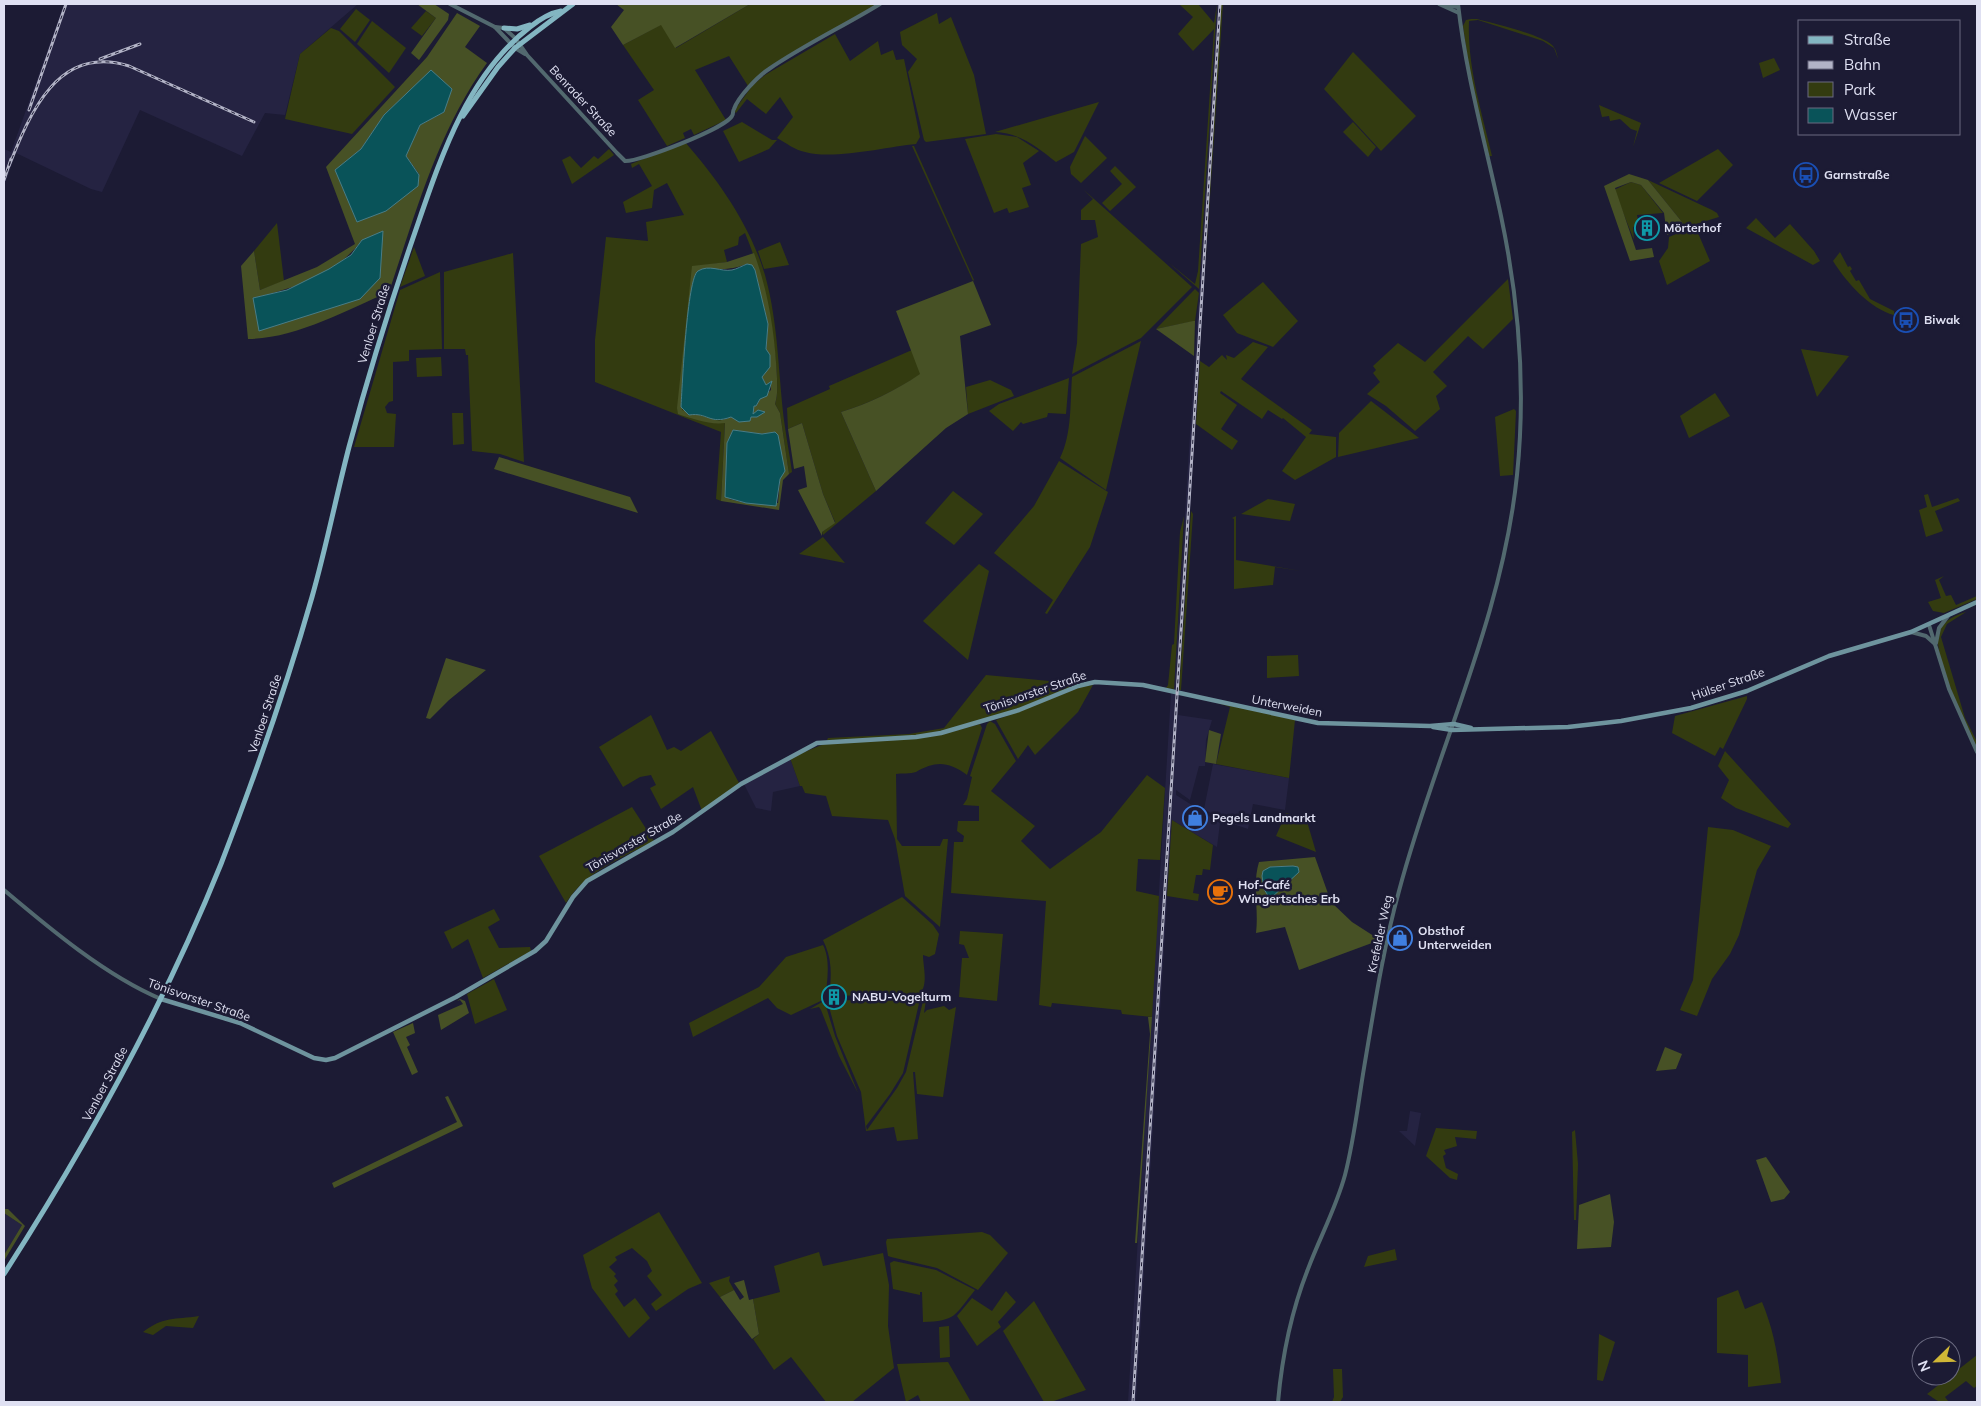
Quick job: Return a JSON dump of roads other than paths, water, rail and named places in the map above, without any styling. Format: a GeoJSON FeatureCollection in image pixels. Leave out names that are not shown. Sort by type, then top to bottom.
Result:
{"type":"FeatureCollection","features":[{"type":"Feature","properties":{"kind":"main road"},"geometry":{"type":"LineString","coordinates":[[504,28],[517,29],[538,21],[553,12],[561,11],[573,4]]}},
{"type":"Feature","properties":{"kind":"main road","name":"Venloer Straße"},"geometry":{"type":"LineString","coordinates":[[458,125],[498,67],[517,46],[556,18],[561,11]]}},
{"type":"Feature","properties":{"kind":"main road","name":"Venloer Straße"},"geometry":{"type":"LineString","coordinates":[[4,1274],[97,1120],[161,999],[212,885],[256,774],[312,594],[348,449],[383,322],[421,213],[458,125],[480,81],[510,43],[538,21]]}},
{"type":"Feature","properties":{"kind":"main road","name":"Hülser Straße"},"geometry":{"type":"LineString","coordinates":[[1452,730],[1471,728],[1568,727],[1621,721],[1691,708],[1747,690],[1830,656],[1911,632],[1977,602]]}},
{"type":"Feature","properties":{"kind":"main road","name":"Tönisvorster Straße"},"geometry":{"type":"LineString","coordinates":[[161,999],[240,1023],[314,1058],[326,1060],[335,1058],[456,997],[535,951],[546,941],[573,897],[587,881],[673,832],[741,784],[809,746],[828,742],[916,737],[941,733],[1019,710],[1091,682],[1126,682],[1173,691]]}},
{"type":"Feature","properties":{"kind":"main road","name":"Unterweiden"},"geometry":{"type":"LineString","coordinates":[[1173,691],[1318,723],[1430,726],[1454,724]]}},
{"type":"Feature","properties":{"kind":"main road","name":"Hülser Straße"},"geometry":{"type":"LineString","coordinates":[[1454,724],[1471,728]]}},
{"type":"Feature","properties":{"kind":"main road","name":"Unterweiden"},"geometry":{"type":"LineString","coordinates":[[1430,726],[1452,730]]}},
{"type":"Feature","properties":{"kind":"street"},"geometry":{"type":"LineString","coordinates":[[450,4],[495,27],[510,43],[517,46]]}},
{"type":"Feature","properties":{"kind":"street","name":"Benrader Straße"},"geometry":{"type":"LineString","coordinates":[[517,46],[624,161],[646,156],[714,130],[728,121],[747,90],[764,73],[880,4]]}},
{"type":"Feature","properties":{"kind":"street"},"geometry":{"type":"LineString","coordinates":[[1440,4],[1458,5]]}},
{"type":"Feature","properties":{"kind":"street"},"geometry":{"type":"LineString","coordinates":[[1440,4],[1459,13]]}},
{"type":"Feature","properties":{"kind":"street","name":"Krefelder Weg"},"geometry":{"type":"LineString","coordinates":[[1278,1402],[1280,1374],[1295,1307],[1307,1270],[1332,1215],[1345,1175],[1392,916],[1406,865],[1486,628],[1502,570],[1517,475],[1521,405],[1520,359],[1514,292],[1501,217],[1472,90],[1458,5]]}},
{"type":"Feature","properties":{"kind":"street"},"geometry":{"type":"LineString","coordinates":[[495,27],[504,28],[515,38],[517,46]]}},
{"type":"Feature","properties":{"kind":"street"},"geometry":{"type":"LineString","coordinates":[[1936,645],[1938,632],[1948,616]]}},
{"type":"Feature","properties":{"kind":"street"},"geometry":{"type":"LineString","coordinates":[[1929,625],[1949,689],[1977,752]]}},
{"type":"Feature","properties":{"kind":"street"},"geometry":{"type":"LineString","coordinates":[[1911,632],[1926,636],[1936,645]]}},
{"type":"Feature","properties":{"kind":"street","name":"Tönisvorster Straße"},"geometry":{"type":"LineString","coordinates":[[4,890],[112,973],[136,988],[161,999]]}},
{"type":"Feature","properties":{"kind":"water"},"geometry":{"type":"Polygon","coordinates":[[[431,70],[452,89],[444,112],[420,125],[406,156],[419,175],[418,186],[386,211],[357,222],[335,170],[361,149],[384,115],[431,70]]]}},
{"type":"Feature","properties":{"kind":"water"},"geometry":{"type":"Polygon","coordinates":[[[383,231],[380,278],[360,299],[259,331],[253,298],[287,290],[329,269],[351,255],[362,240],[383,231]]]}},
{"type":"Feature","properties":{"kind":"water"},"geometry":{"type":"Polygon","coordinates":[[[747,264],[752,265],[755,270],[768,324],[766,349],[770,355],[770,367],[762,377],[766,385],[772,381],[767,396],[760,399],[756,406],[754,406],[753,414],[758,410],[765,412],[757,417],[751,417],[750,421],[739,422],[731,417],[718,420],[700,415],[689,415],[681,407],[688,312],[694,278],[698,271],[702,269],[732,270],[747,264]]]}},
{"type":"Feature","properties":{"kind":"water"},"geometry":{"type":"Polygon","coordinates":[[[733,430],[762,434],[775,432],[778,435],[785,471],[780,479],[776,506],[746,503],[725,497],[727,443],[733,430]]]}},
{"type":"Feature","properties":{"kind":"water"},"geometry":{"type":"Polygon","coordinates":[[[1270,867],[1298,867],[1299,872],[1270,899],[1264,889],[1263,871],[1270,867]]]}},
{"type":"Feature","properties":{"kind":"railway"},"geometry":{"type":"LineString","coordinates":[[29,110],[66,4]]}},
{"type":"Feature","properties":{"kind":"railway"},"geometry":{"type":"LineString","coordinates":[[1133,1402],[1220,4]]}},
{"type":"Feature","properties":{"kind":"railway"},"geometry":{"type":"LineString","coordinates":[[100,59],[140,44]]}},
{"type":"Feature","properties":{"kind":"railway"},"geometry":{"type":"LineString","coordinates":[[9,166],[37,105],[50,88],[65,74],[83,65],[104,62],[129,66],[254,122]]}},
{"type":"Feature","properties":{"kind":"railway"},"geometry":{"type":"LineString","coordinates":[[4,180],[11,159]]}},
{"type":"Feature","properties":{"kind":"place","name":"Garnstraße"},"geometry":{"type":"Point","coordinates":[1806,175]}},
{"type":"Feature","properties":{"kind":"place","name":"Mörterhof"},"geometry":{"type":"Point","coordinates":[1647,228]}},
{"type":"Feature","properties":{"kind":"place","name":"Biwak"},"geometry":{"type":"Point","coordinates":[1906,320]}},
{"type":"Feature","properties":{"kind":"place","name":"Pegels Landmarkt"},"geometry":{"type":"Point","coordinates":[1195,818]}},
{"type":"Feature","properties":{"kind":"place","name":"Hof-Café Wingertsches Erb"},"geometry":{"type":"Point","coordinates":[1220,892]}},
{"type":"Feature","properties":{"kind":"place","name":"Obsthof Unterweiden"},"geometry":{"type":"Point","coordinates":[1400,938]}},
{"type":"Feature","properties":{"kind":"place","name":"NABU-Vogelturm"},"geometry":{"type":"Point","coordinates":[834,997]}}]}
